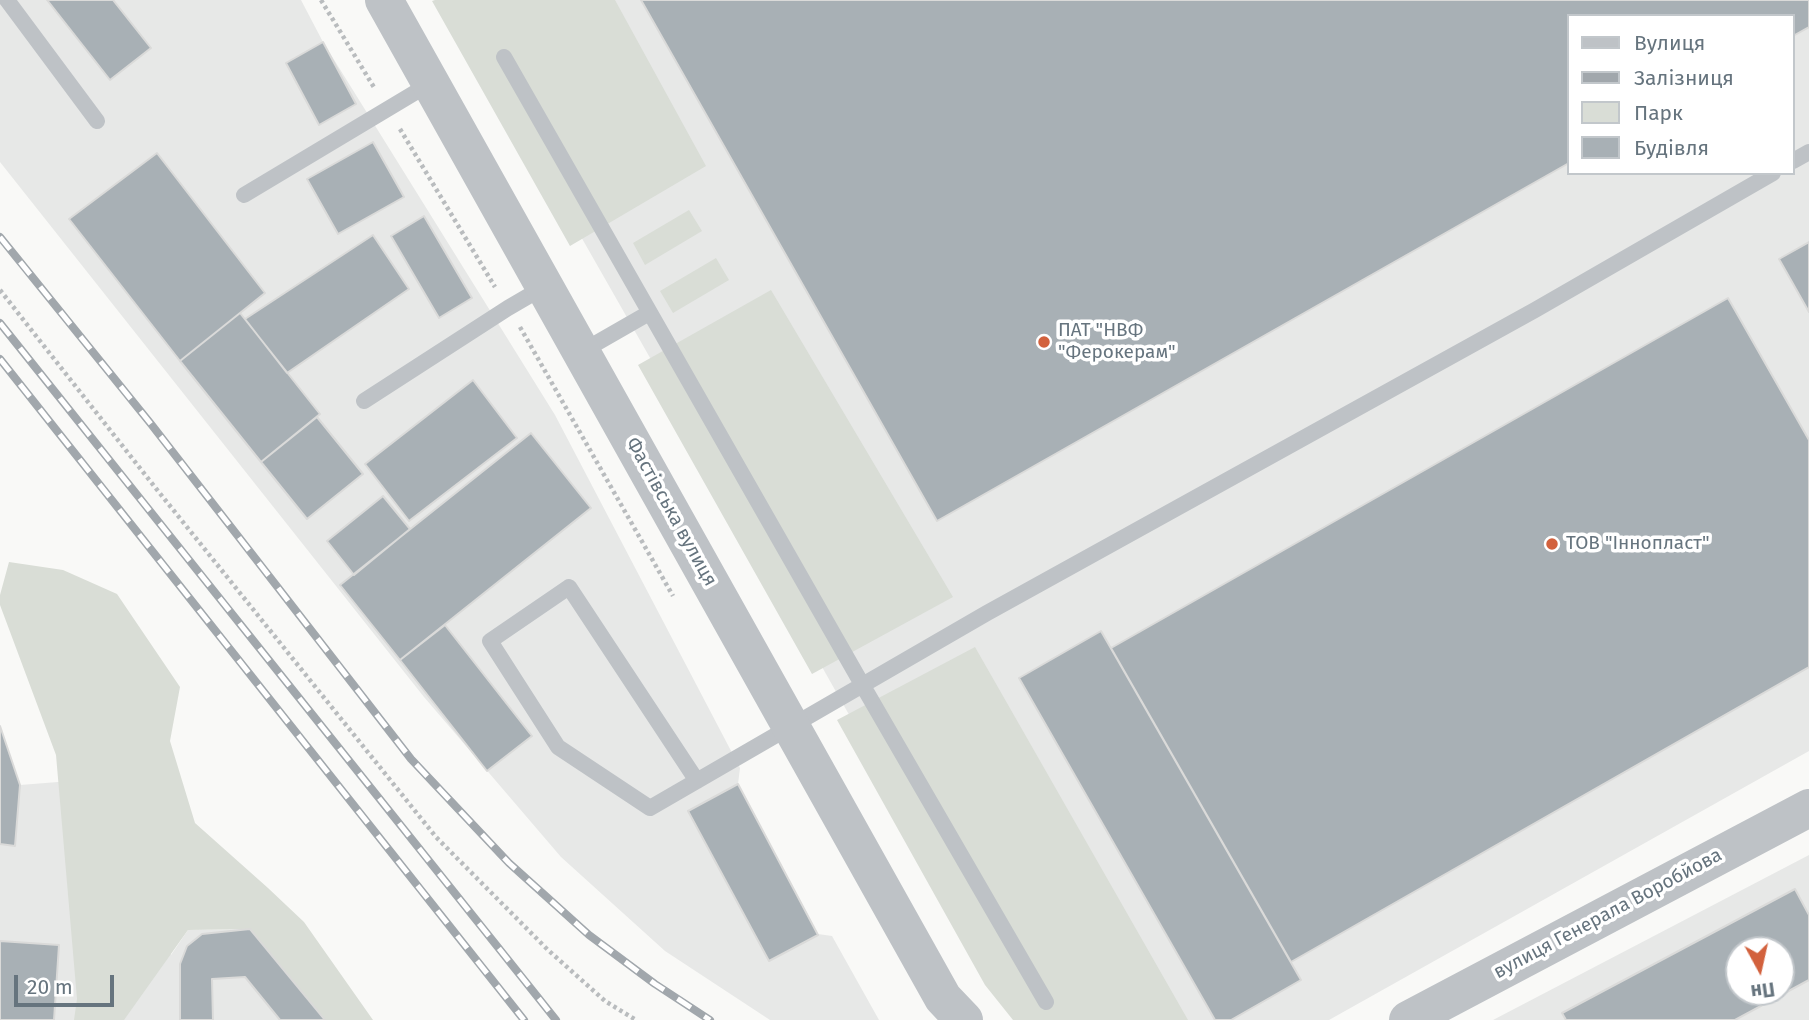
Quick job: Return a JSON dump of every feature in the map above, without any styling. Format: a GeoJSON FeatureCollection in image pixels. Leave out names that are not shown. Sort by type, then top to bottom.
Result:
{"type":"FeatureCollection","features":[{"type":"Feature","properties":{"kind":"street","name":"Фастівська вулиця"},"geometry":{"type":"LineString","coordinates":[[383,0],[943,998],[964,1020]]}},
{"type":"Feature","properties":{"kind":"street","name":"вулиця Генерала Воробйова"},"geometry":{"type":"LineString","coordinates":[[1408,1020],[1809,808]]}},
{"type":"Feature","properties":{"kind":"lane"},"geometry":{"type":"LineString","coordinates":[[7,0],[97,121]]}},
{"type":"Feature","properties":{"kind":"lane"},"geometry":{"type":"LineString","coordinates":[[503,57],[1046,1002]]}},
{"type":"Feature","properties":{"kind":"lane"},"geometry":{"type":"LineString","coordinates":[[244,195],[431,83]]}},
{"type":"Feature","properties":{"kind":"lane"},"geometry":{"type":"LineString","coordinates":[[697,781],[569,587],[490,641],[558,747],[650,808],[863,686],[987,613],[1535,310],[1770,175]]}},
{"type":"Feature","properties":{"kind":"lane"},"geometry":{"type":"LineString","coordinates":[[364,401],[544,286]]}},
{"type":"Feature","properties":{"kind":"lane"},"geometry":{"type":"LineString","coordinates":[[582,352],[649,313]]}},
{"type":"Feature","properties":{"kind":"path"},"geometry":{"type":"LineString","coordinates":[[321,0],[508,308],[675,600]]}},
{"type":"Feature","properties":{"kind":"path"},"geometry":{"type":"LineString","coordinates":[[0,290],[436,837],[548,950],[605,1001],[636,1020]]}},
{"type":"Feature","properties":{"kind":"shaded area"},"geometry":{"type":"Polygon","coordinates":[[[0,0],[301,0],[323,42],[555,415],[740,768],[738,784],[818,934],[832,936],[879,1020],[770,1020],[665,951],[561,857],[424,697],[0,162],[0,0]]]}},
{"type":"Feature","properties":{"kind":"shaded area"},"geometry":{"type":"Polygon","coordinates":[[[446,0],[1809,0],[1809,751],[1329,1020],[1025,1020],[1014,1006],[446,0]]]}},
{"type":"Feature","properties":{"kind":"shaded area"},"geometry":{"type":"Polygon","coordinates":[[[0,726],[20,785],[146,775],[171,955],[188,930],[250,929],[325,1020],[0,1020],[0,726]]]}},
{"type":"Feature","properties":{"kind":"shaded area"},"geometry":{"type":"Polygon","coordinates":[[[1809,855],[1809,1020],[1493,1020],[1809,855]]]}},
{"type":"Feature","properties":{"kind":"green space"},"geometry":{"type":"Polygon","coordinates":[[[615,0],[706,166],[570,246],[432,1],[615,0]]]}},
{"type":"Feature","properties":{"kind":"green space"},"geometry":{"type":"Polygon","coordinates":[[[689,210],[702,231],[645,265],[633,243],[689,210]]]}},
{"type":"Feature","properties":{"kind":"green space"},"geometry":{"type":"Polygon","coordinates":[[[716,258],[729,280],[673,313],[660,291],[716,258]]]}},
{"type":"Feature","properties":{"kind":"green space"},"geometry":{"type":"Polygon","coordinates":[[[771,290],[953,597],[812,674],[638,365],[771,290]]]}},
{"type":"Feature","properties":{"kind":"green space"},"geometry":{"type":"Polygon","coordinates":[[[9,562],[63,570],[117,594],[180,687],[170,741],[195,823],[304,922],[373,1020],[325,1020],[250,929],[188,930],[124,1020],[74,1020],[77,999],[56,755],[0,605],[9,562]]]}},
{"type":"Feature","properties":{"kind":"green space"},"geometry":{"type":"Polygon","coordinates":[[[975,647],[1188,1020],[1013,1020],[985,985],[837,720],[975,647]]]}},
{"type":"Feature","properties":{"kind":"building"},"geometry":{"type":"Polygon","coordinates":[[[47,0],[113,0],[151,48],[110,80],[47,0]]]}},
{"type":"Feature","properties":{"kind":"building","name":"ПАТ \"НВФ \"Ферокерам\""},"geometry":{"type":"Polygon","coordinates":[[[641,0],[1809,0],[1809,27],[1795,35],[1795,14],[1568,14],[1568,164],[937,521],[641,0]]]}},
{"type":"Feature","properties":{"kind":"building"},"geometry":{"type":"Polygon","coordinates":[[[323,42],[356,104],[319,125],[286,63],[323,42]]]}},
{"type":"Feature","properties":{"kind":"building"},"geometry":{"type":"Polygon","coordinates":[[[373,142],[404,197],[338,234],[307,179],[373,142]]]}},
{"type":"Feature","properties":{"kind":"building"},"geometry":{"type":"Polygon","coordinates":[[[157,153],[265,293],[180,361],[69,219],[157,153]]]}},
{"type":"Feature","properties":{"kind":"building"},"geometry":{"type":"Polygon","coordinates":[[[424,216],[472,298],[439,318],[391,236],[424,216]]]}},
{"type":"Feature","properties":{"kind":"building"},"geometry":{"type":"Polygon","coordinates":[[[373,235],[409,289],[287,373],[245,319],[373,235]]]}},
{"type":"Feature","properties":{"kind":"building"},"geometry":{"type":"Polygon","coordinates":[[[1809,242],[1809,312],[1779,259],[1809,242]]]}},
{"type":"Feature","properties":{"kind":"building","name":"ТОВ \"Іннопласт\""},"geometry":{"type":"Polygon","coordinates":[[[1728,298],[1809,440],[1809,667],[1291,962],[1111,648],[1728,298]]]}},
{"type":"Feature","properties":{"kind":"building"},"geometry":{"type":"Polygon","coordinates":[[[240,313],[320,414],[261,462],[180,361],[240,313]]]}},
{"type":"Feature","properties":{"kind":"building"},"geometry":{"type":"Polygon","coordinates":[[[473,380],[517,438],[409,521],[365,464],[473,380]]]}},
{"type":"Feature","properties":{"kind":"building"},"geometry":{"type":"Polygon","coordinates":[[[317,417],[363,474],[307,519],[261,462],[317,417]]]}},
{"type":"Feature","properties":{"kind":"building"},"geometry":{"type":"Polygon","coordinates":[[[531,433],[591,508],[400,660],[340,585],[531,433]]]}},
{"type":"Feature","properties":{"kind":"building"},"geometry":{"type":"Polygon","coordinates":[[[383,496],[410,529],[354,575],[327,541],[383,496]]]}},
{"type":"Feature","properties":{"kind":"building"},"geometry":{"type":"Polygon","coordinates":[[[445,625],[532,736],[487,771],[400,660],[445,625]]]}},
{"type":"Feature","properties":{"kind":"building"},"geometry":{"type":"Polygon","coordinates":[[[1101,631],[1301,980],[1231,1020],[1215,1020],[1019,678],[1101,631]]]}},
{"type":"Feature","properties":{"kind":"building"},"geometry":{"type":"Polygon","coordinates":[[[0,726],[20,785],[15,846],[0,844],[0,726]]]}},
{"type":"Feature","properties":{"kind":"building"},"geometry":{"type":"Polygon","coordinates":[[[738,784],[818,935],[769,961],[688,811],[738,784]]]}},
{"type":"Feature","properties":{"kind":"building"},"geometry":{"type":"Polygon","coordinates":[[[1795,889],[1809,915],[1809,980],[1795,988],[1795,936],[1725,936],[1725,1006],[1761,1006],[1735,1020],[1566,1020],[1562,1013],[1795,889]]]}},
{"type":"Feature","properties":{"kind":"building"},"geometry":{"type":"Polygon","coordinates":[[[250,929],[325,1020],[280,1020],[245,977],[212,979],[213,1020],[180,1020],[180,964],[187,946],[202,934],[250,929]]]}},
{"type":"Feature","properties":{"kind":"building"},"geometry":{"type":"Polygon","coordinates":[[[0,941],[59,945],[54,1020],[0,1020],[0,941]]]}},
{"type":"Feature","properties":{"kind":"railway"},"geometry":{"type":"LineString","coordinates":[[0,237],[151,424],[411,759],[509,863],[589,935],[655,984],[710,1020]]}},
{"type":"Feature","properties":{"kind":"railway"},"geometry":{"type":"LineString","coordinates":[[0,323],[556,1020]]}},
{"type":"Feature","properties":{"kind":"railway"},"geometry":{"type":"LineString","coordinates":[[0,359],[524,1020]]}},
{"type":"Feature","properties":{"kind":"place","name":"ПАТ \"НВФ \"Ферокерам\""},"geometry":{"type":"Point","coordinates":[1044,342]}},
{"type":"Feature","properties":{"kind":"place","name":"ТОВ \"Іннопласт\""},"geometry":{"type":"Point","coordinates":[1552,544]}}]}
